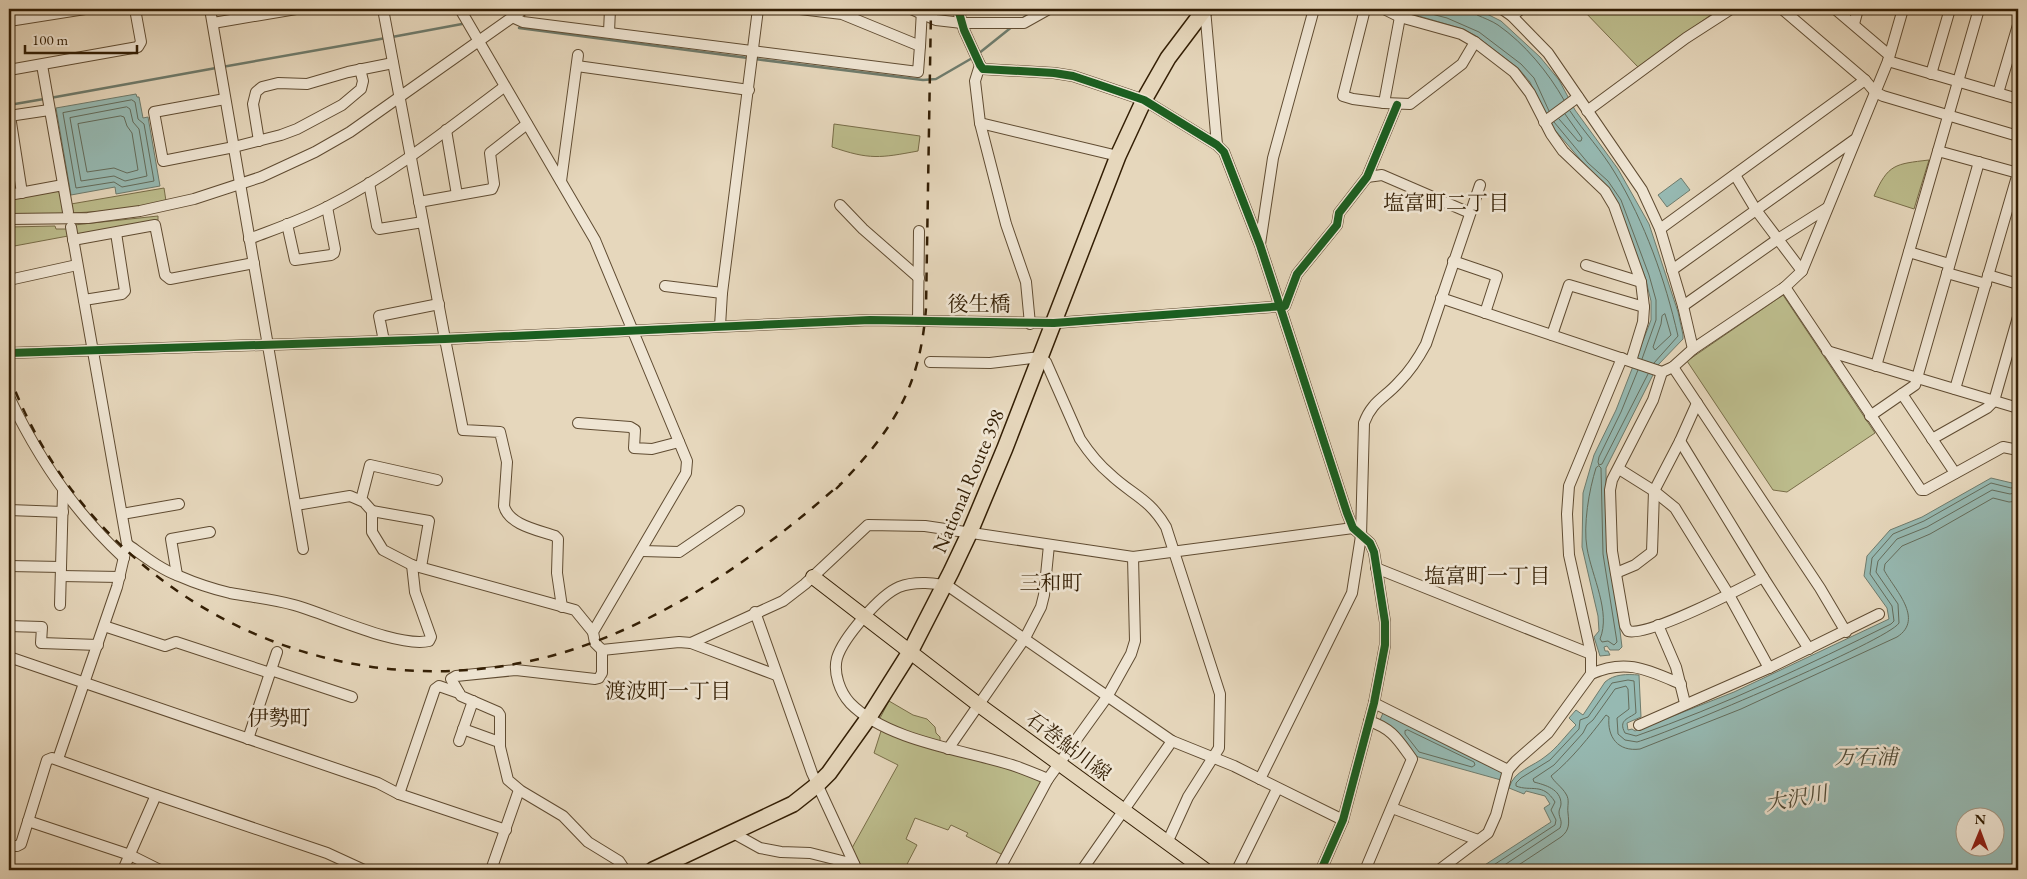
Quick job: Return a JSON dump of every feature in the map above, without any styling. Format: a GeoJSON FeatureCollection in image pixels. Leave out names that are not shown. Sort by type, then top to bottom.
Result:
{"type":"FeatureCollection","features":[{"type":"Feature","properties":{"kind":"highway","name":"National Route 398"},"geometry":{"type":"LineString","coordinates":[[666,868],[793,804],[817,785],[840,758],[869,717],[910,652],[969,534],[1005,448],[1118,156],[1144,100],[1168,58],[1205,9]]}},
{"type":"Feature","properties":{"kind":"main road","name":"石巻鮎川線"},"geometry":{"type":"LineString","coordinates":[[813,577],[979,705],[1205,870]]}},
{"type":"Feature","properties":{"kind":"street"},"geometry":{"type":"LineString","coordinates":[[9,21],[34,13],[85,9]]}},
{"type":"Feature","properties":{"kind":"street"},"geometry":{"type":"LineString","coordinates":[[9,70],[138,47],[141,42],[135,9]]}},
{"type":"Feature","properties":{"kind":"street"},"geometry":{"type":"LineString","coordinates":[[210,9],[303,549]]}},
{"type":"Feature","properties":{"kind":"street"},"geometry":{"type":"LineString","coordinates":[[213,23],[296,9]]}},
{"type":"Feature","properties":{"kind":"street"},"geometry":{"type":"LineString","coordinates":[[383,9],[412,155],[444,339],[463,430],[500,432],[507,462],[506,511],[520,523],[555,536],[558,539],[557,574],[562,606]]}},
{"type":"Feature","properties":{"kind":"street"},"geometry":{"type":"LineString","coordinates":[[460,9],[504,87],[562,180],[595,240],[687,461],[686,473],[593,632]]}},
{"type":"Feature","properties":{"kind":"street"},"geometry":{"type":"LineString","coordinates":[[10,219],[88,218],[116,215],[170,205],[261,177],[315,152],[350,132],[524,9]]}},
{"type":"Feature","properties":{"kind":"street"},"geometry":{"type":"LineString","coordinates":[[609,32],[612,9]]}},
{"type":"Feature","properties":{"kind":"street"},"geometry":{"type":"LineString","coordinates":[[720,326],[722,293],[758,9]]}},
{"type":"Feature","properties":{"kind":"street"},"geometry":{"type":"LineString","coordinates":[[800,9],[842,14],[920,46]]}},
{"type":"Feature","properties":{"kind":"street"},"geometry":{"type":"LineString","coordinates":[[911,9],[922,12],[936,20],[962,23],[1024,23],[1049,9]]}},
{"type":"Feature","properties":{"kind":"street"},"geometry":{"type":"LineString","coordinates":[[958,9],[977,60],[988,70],[1054,73],[1073,76],[1144,100],[1217,145],[1224,152],[1260,246],[1347,513],[1353,528],[1372,547],[1384,622],[1385,645],[1374,703],[1343,820],[1321,870]]}},
{"type":"Feature","properties":{"kind":"street"},"geometry":{"type":"LineString","coordinates":[[1205,9],[1217,145]]}},
{"type":"Feature","properties":{"kind":"street"},"geometry":{"type":"LineString","coordinates":[[1260,246],[1273,158],[1314,9]]}},
{"type":"Feature","properties":{"kind":"street"},"geometry":{"type":"LineString","coordinates":[[1364,9],[1343,96],[1353,99],[1397,105],[1410,104],[1462,64],[1475,42]]}},
{"type":"Feature","properties":{"kind":"street"},"geometry":{"type":"LineString","coordinates":[[1384,9],[1400,16],[1461,34],[1475,42],[1514,72],[1530,93],[1544,122],[1563,151],[1605,191],[1610,199],[1641,282],[1644,307],[1643,322],[1629,361],[1569,486],[1567,514],[1569,555],[1591,654],[1591,674]]}},
{"type":"Feature","properties":{"kind":"street"},"geometry":{"type":"LineString","coordinates":[[1502,9],[1512,16],[1548,53],[1642,190],[1660,229],[1683,306],[1693,349]]}},
{"type":"Feature","properties":{"kind":"street"},"geometry":{"type":"LineString","coordinates":[[1512,16],[1521,9]]}},
{"type":"Feature","properties":{"kind":"street"},"geometry":{"type":"LineString","coordinates":[[1587,111],[1731,9]]}},
{"type":"Feature","properties":{"kind":"street"},"geometry":{"type":"LineString","coordinates":[[1782,9],[1865,80],[1875,92],[2018,136]]}},
{"type":"Feature","properties":{"kind":"street"},"geometry":{"type":"LineString","coordinates":[[1835,9],[1854,24],[1888,58],[1931,74],[2018,99]]}},
{"type":"Feature","properties":{"kind":"street"},"geometry":{"type":"LineString","coordinates":[[1854,24],[1858,9]]}},
{"type":"Feature","properties":{"kind":"street"},"geometry":{"type":"LineString","coordinates":[[1441,298],[1660,371],[1673,367],[1693,349],[1785,287],[1802,271],[1875,92],[1903,9]]}},
{"type":"Feature","properties":{"kind":"street"},"geometry":{"type":"LineString","coordinates":[[1931,74],[1950,9]]}},
{"type":"Feature","properties":{"kind":"street"},"geometry":{"type":"LineString","coordinates":[[1876,366],[1979,9]]}},
{"type":"Feature","properties":{"kind":"street"},"geometry":{"type":"LineString","coordinates":[[512,17],[523,22],[918,72],[922,12]]}},
{"type":"Feature","properties":{"kind":"street"},"geometry":{"type":"LineString","coordinates":[[1384,103],[1400,16]]}},
{"type":"Feature","properties":{"kind":"street"},"geometry":{"type":"LineString","coordinates":[[1998,93],[2018,25]]}},
{"type":"Feature","properties":{"kind":"street"},"geometry":{"type":"LineString","coordinates":[[562,180],[578,55]]}},
{"type":"Feature","properties":{"kind":"street"},"geometry":{"type":"LineString","coordinates":[[977,60],[975,81],[980,123],[1006,224],[1026,282],[1030,324]]}},
{"type":"Feature","properties":{"kind":"street"},"geometry":{"type":"LineString","coordinates":[[259,141],[253,104],[256,92],[262,87],[278,83],[307,84],[360,69],[393,63]]}},
{"type":"Feature","properties":{"kind":"street"},"geometry":{"type":"LineString","coordinates":[[42,65],[68,212]]}},
{"type":"Feature","properties":{"kind":"street"},"geometry":{"type":"LineString","coordinates":[[577,66],[749,90]]}},
{"type":"Feature","properties":{"kind":"street"},"geometry":{"type":"LineString","coordinates":[[225,99],[154,112],[163,161],[234,147],[297,129],[342,105],[361,89],[363,81],[360,69]]}},
{"type":"Feature","properties":{"kind":"street"},"geometry":{"type":"LineString","coordinates":[[1660,229],[1865,80]]}},
{"type":"Feature","properties":{"kind":"street"},"geometry":{"type":"LineString","coordinates":[[249,240],[327,207],[369,182],[412,155],[504,87]]}},
{"type":"Feature","properties":{"kind":"street"},"geometry":{"type":"LineString","coordinates":[[1544,122],[1578,96]]}},
{"type":"Feature","properties":{"kind":"street"},"geometry":{"type":"LineString","coordinates":[[22,193],[9,116],[48,102]]}},
{"type":"Feature","properties":{"kind":"street"},"geometry":{"type":"LineString","coordinates":[[9,353],[444,339],[870,320],[1030,324],[1286,306],[1297,274],[1337,225],[1339,213],[1367,177],[1397,105]]}},
{"type":"Feature","properties":{"kind":"street"},"geometry":{"type":"LineString","coordinates":[[980,123],[1118,156]]}},
{"type":"Feature","properties":{"kind":"street"},"geometry":{"type":"LineString","coordinates":[[419,202],[492,189],[494,184],[490,153],[527,124]]}},
{"type":"Feature","properties":{"kind":"street"},"geometry":{"type":"LineString","coordinates":[[446,130],[457,195]]}},
{"type":"Feature","properties":{"kind":"street"},"geometry":{"type":"LineString","coordinates":[[1672,270],[1854,140]]}},
{"type":"Feature","properties":{"kind":"street"},"geometry":{"type":"LineString","coordinates":[[1938,150],[2018,173],[1955,389]]}},
{"type":"Feature","properties":{"kind":"street"},"geometry":{"type":"LineString","coordinates":[[1870,416],[1915,385],[1979,162]]}},
{"type":"Feature","properties":{"kind":"street"},"geometry":{"type":"LineString","coordinates":[[1367,177],[1382,175],[1470,213]]}},
{"type":"Feature","properties":{"kind":"street"},"geometry":{"type":"LineString","coordinates":[[1735,175],[1756,210],[1802,271]]}},
{"type":"Feature","properties":{"kind":"street"},"geometry":{"type":"LineString","coordinates":[[369,182],[379,229],[423,222]]}},
{"type":"Feature","properties":{"kind":"street"},"geometry":{"type":"LineString","coordinates":[[9,195],[63,185]]}},
{"type":"Feature","properties":{"kind":"street"},"geometry":{"type":"LineString","coordinates":[[1260,779],[1350,600],[1360,536],[1364,423],[1371,407],[1398,384],[1415,366],[1426,344],[1480,185]]}},
{"type":"Feature","properties":{"kind":"street"},"geometry":{"type":"LineString","coordinates":[[840,204],[863,229],[919,278]]}},
{"type":"Feature","properties":{"kind":"street"},"geometry":{"type":"LineString","coordinates":[[287,224],[294,260],[331,255],[335,249],[327,207]]}},
{"type":"Feature","properties":{"kind":"street"},"geometry":{"type":"LineString","coordinates":[[1683,306],[1827,208]]}},
{"type":"Feature","properties":{"kind":"street"},"geometry":{"type":"LineString","coordinates":[[73,240],[155,225],[165,275],[170,279],[254,263]]}},
{"type":"Feature","properties":{"kind":"street"},"geometry":{"type":"LineString","coordinates":[[58,759],[98,645],[120,577],[128,544],[71,228]]}},
{"type":"Feature","properties":{"kind":"street"},"geometry":{"type":"LineString","coordinates":[[918,321],[919,231]]}},
{"type":"Feature","properties":{"kind":"street"},"geometry":{"type":"LineString","coordinates":[[84,300],[122,294],[125,291],[116,233]]}},
{"type":"Feature","properties":{"kind":"street"},"geometry":{"type":"LineString","coordinates":[[1909,252],[1948,268],[1987,280],[2018,284]]}},
{"type":"Feature","properties":{"kind":"street"},"geometry":{"type":"LineString","coordinates":[[1453,261],[1497,276],[1485,313]]}},
{"type":"Feature","properties":{"kind":"street"},"geometry":{"type":"LineString","coordinates":[[9,280],[78,265]]}},
{"type":"Feature","properties":{"kind":"street"},"geometry":{"type":"LineString","coordinates":[[1586,265],[1641,282]]}},
{"type":"Feature","properties":{"kind":"street"},"geometry":{"type":"LineString","coordinates":[[1552,335],[1569,285],[1644,307]]}},
{"type":"Feature","properties":{"kind":"street"},"geometry":{"type":"LineString","coordinates":[[665,286],[722,293]]}},
{"type":"Feature","properties":{"kind":"street"},"geometry":{"type":"LineString","coordinates":[[1785,287],[1921,490],[1955,474],[2003,447],[2018,450]]}},
{"type":"Feature","properties":{"kind":"street"},"geometry":{"type":"LineString","coordinates":[[384,341],[379,316],[439,304]]}},
{"type":"Feature","properties":{"kind":"street"},"geometry":{"type":"LineString","coordinates":[[1932,438],[1987,408],[1994,401],[2018,317]]}},
{"type":"Feature","properties":{"kind":"street"},"geometry":{"type":"LineString","coordinates":[[1827,351],[2018,408]]}},
{"type":"Feature","properties":{"kind":"street"},"geometry":{"type":"LineString","coordinates":[[930,362],[990,364],[1040,357],[1046,362],[1086,449],[1109,474],[1151,504],[1166,527],[1220,694],[1218,748],[1215,757],[1188,797],[1167,843]]}},
{"type":"Feature","properties":{"kind":"street"},"geometry":{"type":"LineString","coordinates":[[1673,367],[1820,588],[1846,632]]}},
{"type":"Feature","properties":{"kind":"street"},"geometry":{"type":"LineString","coordinates":[[1660,371],[1653,400],[1612,480],[1610,490],[1612,551],[1625,626],[1628,631],[1632,632],[1658,625],[1729,595],[1763,577]]}},
{"type":"Feature","properties":{"kind":"street"},"geometry":{"type":"LineString","coordinates":[[1902,394],[1955,474]]}},
{"type":"Feature","properties":{"kind":"street"},"geometry":{"type":"LineString","coordinates":[[9,397],[24,427],[63,492],[99,534],[124,558]]}},
{"type":"Feature","properties":{"kind":"street"},"geometry":{"type":"LineString","coordinates":[[1616,572],[1635,565],[1652,552],[1654,491],[1697,403]]}},
{"type":"Feature","properties":{"kind":"street"},"geometry":{"type":"LineString","coordinates":[[578,423],[630,427],[635,430],[634,448],[652,449],[679,442]]}},
{"type":"Feature","properties":{"kind":"street"},"geometry":{"type":"LineString","coordinates":[[1680,441],[1809,649]]}},
{"type":"Feature","properties":{"kind":"street"},"geometry":{"type":"LineString","coordinates":[[361,500],[370,465],[437,480]]}},
{"type":"Feature","properties":{"kind":"street"},"geometry":{"type":"LineString","coordinates":[[1619,469],[1654,491],[1674,508],[1729,595],[1769,668]]}},
{"type":"Feature","properties":{"kind":"street"},"geometry":{"type":"LineString","coordinates":[[60,604],[63,492]]}},
{"type":"Feature","properties":{"kind":"street"},"geometry":{"type":"LineString","coordinates":[[128,544],[151,561],[177,576],[229,593],[294,605],[375,633],[412,641],[429,641],[431,637],[414,592],[417,566],[430,521],[372,511],[361,500],[350,496],[296,505]]}},
{"type":"Feature","properties":{"kind":"street"},"geometry":{"type":"LineString","coordinates":[[122,514],[179,504]]}},
{"type":"Feature","properties":{"kind":"street"},"geometry":{"type":"LineString","coordinates":[[9,510],[63,512]]}},
{"type":"Feature","properties":{"kind":"street"},"geometry":{"type":"LineString","coordinates":[[372,511],[372,532],[383,550],[417,566],[575,610],[593,632],[596,643],[602,650],[602,673],[600,678],[595,680],[516,670],[456,676],[452,679],[458,693]]}},
{"type":"Feature","properties":{"kind":"street"},"geometry":{"type":"LineString","coordinates":[[642,550],[679,552],[739,511]]}},
{"type":"Feature","properties":{"kind":"street"},"geometry":{"type":"LineString","coordinates":[[691,643],[755,612],[783,601],[813,577],[868,525],[925,526],[1132,558],[1353,528]]}},
{"type":"Feature","properties":{"kind":"street"},"geometry":{"type":"LineString","coordinates":[[177,576],[171,538],[210,532]]}},
{"type":"Feature","properties":{"kind":"street"},"geometry":{"type":"LineString","coordinates":[[948,749],[1025,638],[1041,607],[1049,545]]}},
{"type":"Feature","properties":{"kind":"street"},"geometry":{"type":"LineString","coordinates":[[999,870],[1048,779],[1107,697],[1131,654],[1135,641],[1132,558]]}},
{"type":"Feature","properties":{"kind":"street"},"geometry":{"type":"LineString","coordinates":[[9,566],[120,577]]}},
{"type":"Feature","properties":{"kind":"street"},"geometry":{"type":"LineString","coordinates":[[1376,568],[1591,654]]}},
{"type":"Feature","properties":{"kind":"street"},"geometry":{"type":"LineString","coordinates":[[1048,779],[1013,765],[948,749],[899,732],[869,717],[851,704],[844,696],[838,681],[837,657],[844,643],[864,617],[886,594],[901,586],[917,584],[945,585],[1025,638],[1172,741],[1215,757],[1343,820]]}},
{"type":"Feature","properties":{"kind":"street"},"geometry":{"type":"LineString","coordinates":[[755,612],[817,785],[856,867]]}},
{"type":"Feature","properties":{"kind":"street"},"geometry":{"type":"LineString","coordinates":[[1639,725],[1685,703],[1769,668],[1846,632],[1879,614]]}},
{"type":"Feature","properties":{"kind":"street"},"geometry":{"type":"LineString","coordinates":[[1658,625],[1676,667],[1685,703]]}},
{"type":"Feature","properties":{"kind":"street"},"geometry":{"type":"LineString","coordinates":[[9,626],[42,627],[41,643],[98,645]]}},
{"type":"Feature","properties":{"kind":"street"},"geometry":{"type":"LineString","coordinates":[[104,626],[165,646],[176,642],[352,697]]}},
{"type":"Feature","properties":{"kind":"street"},"geometry":{"type":"LineString","coordinates":[[602,650],[679,642],[691,643],[776,675]]}},
{"type":"Feature","properties":{"kind":"street"},"geometry":{"type":"LineString","coordinates":[[248,739],[277,652]]}},
{"type":"Feature","properties":{"kind":"street"},"geometry":{"type":"LineString","coordinates":[[9,657],[378,783],[399,794],[506,830]]}},
{"type":"Feature","properties":{"kind":"street"},"geometry":{"type":"LineString","coordinates":[[1439,870],[1488,833],[1508,770],[1548,732],[1591,674],[1607,667],[1631,666],[1647,670],[1681,684]]}},
{"type":"Feature","properties":{"kind":"street"},"geometry":{"type":"LineString","coordinates":[[399,794],[435,689],[439,686],[498,712],[500,715],[499,742],[508,780],[519,790],[563,816],[588,842],[619,861],[625,870]]}},
{"type":"Feature","properties":{"kind":"street"},"geometry":{"type":"LineString","coordinates":[[459,741],[473,701]]}},
{"type":"Feature","properties":{"kind":"street"},"geometry":{"type":"LineString","coordinates":[[1374,703],[1508,770]]}},
{"type":"Feature","properties":{"kind":"street"},"geometry":{"type":"LineString","coordinates":[[1366,868],[1412,759],[1392,732],[1384,726],[1369,721]]}},
{"type":"Feature","properties":{"kind":"street"},"geometry":{"type":"LineString","coordinates":[[463,729],[499,742]]}},
{"type":"Feature","properties":{"kind":"street"},"geometry":{"type":"LineString","coordinates":[[1082,870],[1172,741]]}},
{"type":"Feature","properties":{"kind":"street"},"geometry":{"type":"LineString","coordinates":[[9,846],[22,844],[47,760],[52,758],[327,852],[364,870]]}},
{"type":"Feature","properties":{"kind":"street"},"geometry":{"type":"LineString","coordinates":[[1237,870],[1277,789]]}},
{"type":"Feature","properties":{"kind":"street"},"geometry":{"type":"LineString","coordinates":[[491,870],[519,790]]}},
{"type":"Feature","properties":{"kind":"street"},"geometry":{"type":"LineString","coordinates":[[123,870],[156,795]]}},
{"type":"Feature","properties":{"kind":"street"},"geometry":{"type":"LineString","coordinates":[[1392,808],[1478,840]]}},
{"type":"Feature","properties":{"kind":"street"},"geometry":{"type":"LineString","coordinates":[[28,821],[130,855],[160,870]]}},
{"type":"Feature","properties":{"kind":"street"},"geometry":{"type":"LineString","coordinates":[[733,833],[760,848],[781,852],[810,853],[856,867]]}},
{"type":"Feature","properties":{"kind":"green space"},"geometry":{"type":"Polygon","coordinates":[[[1582,9],[1719,9],[1638,67],[1582,9]]]}},
{"type":"Feature","properties":{"kind":"green space"},"geometry":{"type":"Polygon","coordinates":[[[834,124],[920,136],[918,151],[884,156],[866,156],[832,147],[834,124]]]}},
{"type":"Feature","properties":{"kind":"green space"},"geometry":{"type":"Polygon","coordinates":[[[1929,160],[1914,209],[1874,196],[1884,177],[1894,168],[1908,163],[1929,160]]]}},
{"type":"Feature","properties":{"kind":"green space"},"geometry":{"type":"Polygon","coordinates":[[[164,188],[166,201],[122,210],[73,213],[71,204],[164,188]]]}},
{"type":"Feature","properties":{"kind":"green space"},"geometry":{"type":"Polygon","coordinates":[[[57,191],[62,194],[66,214],[9,214],[9,198],[57,191]]]}},
{"type":"Feature","properties":{"kind":"green space"},"geometry":{"type":"Polygon","coordinates":[[[158,216],[158,220],[80,235],[74,230],[74,225],[158,216]]]}},
{"type":"Feature","properties":{"kind":"green space"},"geometry":{"type":"Polygon","coordinates":[[[55,226],[56,229],[67,229],[68,236],[9,247],[9,227],[55,226]]]}},
{"type":"Feature","properties":{"kind":"green space"},"geometry":{"type":"Polygon","coordinates":[[[1783,295],[1875,433],[1787,492],[1773,490],[1687,361],[1783,295]]]}},
{"type":"Feature","properties":{"kind":"green space"},"geometry":{"type":"Polygon","coordinates":[[[889,701],[913,715],[927,719],[935,727],[936,733],[940,737],[940,745],[879,720],[889,701]]]}},
{"type":"Feature","properties":{"kind":"green space"},"geometry":{"type":"Polygon","coordinates":[[[882,728],[1043,779],[1003,855],[966,836],[968,833],[951,825],[948,830],[915,818],[906,839],[917,845],[904,870],[863,870],[852,848],[898,765],[874,753],[882,728]]]}},
{"type":"Feature","properties":{"kind":"water"},"geometry":{"type":"Polygon","coordinates":[[[1395,9],[1479,10],[1501,21],[1540,57],[1559,80],[1575,110],[1618,169],[1649,224],[1678,312],[1683,339],[1658,365],[1606,468],[1606,517],[1622,647],[1619,650],[1610,650],[1607,646],[1604,647],[1605,651],[1608,651],[1610,655],[1600,656],[1594,637],[1599,631],[1598,616],[1582,547],[1583,493],[1594,455],[1616,410],[1651,320],[1651,301],[1645,277],[1617,202],[1548,122],[1530,82],[1518,68],[1476,36],[1463,29],[1395,9]]]}},
{"type":"Feature","properties":{"kind":"water"},"geometry":{"type":"Polygon","coordinates":[[[136,94],[139,97],[143,118],[148,117],[160,186],[116,194],[115,187],[71,195],[56,108],[136,94]]]}},
{"type":"Feature","properties":{"kind":"water"},"geometry":{"type":"Polygon","coordinates":[[[1681,178],[1690,190],[1667,207],[1658,195],[1681,178]]]}},
{"type":"Feature","properties":{"kind":"water","name":"万石浦"},"geometry":{"type":"Polygon","coordinates":[[[1991,478],[2012,483],[2018,480],[2018,870],[1477,870],[1551,822],[1544,808],[1550,804],[1545,796],[1526,791],[1524,794],[1509,788],[1511,782],[1519,773],[1541,760],[1554,749],[1576,725],[1569,718],[1576,710],[1583,715],[1609,679],[1617,676],[1639,675],[1641,717],[1627,723],[1628,730],[1632,729],[1635,731],[1734,692],[1889,619],[1887,608],[1864,576],[1867,556],[1890,530],[1922,517],[1991,478]]]}},
{"type":"Feature","properties":{"kind":"water"},"geometry":{"type":"Polygon","coordinates":[[[1383,713],[1504,771],[1501,780],[1415,756],[1396,730],[1380,720],[1383,713]]]}},
{"type":"Feature","properties":{"kind":"waterway"},"geometry":{"type":"LineString","coordinates":[[1023,18],[1037,9]]}},
{"type":"Feature","properties":{"kind":"waterway"},"geometry":{"type":"LineString","coordinates":[[392,37],[462,24]]}},
{"type":"Feature","properties":{"kind":"waterway"},"geometry":{"type":"LineString","coordinates":[[978,54],[1013,26]]}},
{"type":"Feature","properties":{"kind":"waterway"},"geometry":{"type":"LineString","coordinates":[[519,28],[748,58]]}},
{"type":"Feature","properties":{"kind":"waterway"},"geometry":{"type":"LineString","coordinates":[[222,67],[386,38]]}},
{"type":"Feature","properties":{"kind":"waterway"},"geometry":{"type":"LineString","coordinates":[[755,59],[923,80],[936,79],[974,57]]}},
{"type":"Feature","properties":{"kind":"waterway"},"geometry":{"type":"LineString","coordinates":[[50,98],[216,68]]}},
{"type":"Feature","properties":{"kind":"waterway"},"geometry":{"type":"LineString","coordinates":[[9,105],[44,99]]}},
{"type":"Feature","properties":{"kind":"railway"},"geometry":{"type":"LineString","coordinates":[[836,489],[873,448],[900,408],[910,386],[923,337],[926,308],[931,9]]}},
{"type":"Feature","properties":{"kind":"railway"},"geometry":{"type":"LineString","coordinates":[[9,375],[47,454],[99,522],[161,579],[232,623],[310,654],[393,669],[479,669],[565,652],[603,639],[676,604],[711,583],[778,536],[840,484]]}},
{"type":"Feature","properties":{"kind":"cycle path"},"geometry":{"type":"LineString","coordinates":[[958,9],[964,30],[983,69],[1054,73],[1073,76],[1144,100],[1217,145],[1224,152],[1260,245],[1347,513],[1353,528],[1370,543],[1374,552],[1385,622],[1385,645],[1374,703],[1343,820],[1321,870]]}},
{"type":"Feature","properties":{"kind":"cycle path"},"geometry":{"type":"LineString","coordinates":[[9,353],[445,339],[870,320],[1054,323],[1285,306],[1297,274],[1337,225],[1339,213],[1367,177],[1397,105]]}},
{"type":"Feature","properties":{"kind":"district","name":"塩富町二丁目"},"geometry":{"type":"Point","coordinates":[1446,202]}},
{"type":"Feature","properties":{"kind":"district","name":"後生橋"},"geometry":{"type":"Point","coordinates":[979,303]}},
{"type":"Feature","properties":{"kind":"district","name":"塩富町一丁目"},"geometry":{"type":"Point","coordinates":[1487,575]}},
{"type":"Feature","properties":{"kind":"district","name":"三和町"},"geometry":{"type":"Point","coordinates":[1051,582]}},
{"type":"Feature","properties":{"kind":"district","name":"渡波町一丁目"},"geometry":{"type":"Point","coordinates":[668,690]}},
{"type":"Feature","properties":{"kind":"district","name":"伊勢町"},"geometry":{"type":"Point","coordinates":[279,717]}},
{"type":"Feature","properties":{"kind":"water label","name":"大沢川"},"geometry":{"type":"Point","coordinates":[1796,798]}}]}
